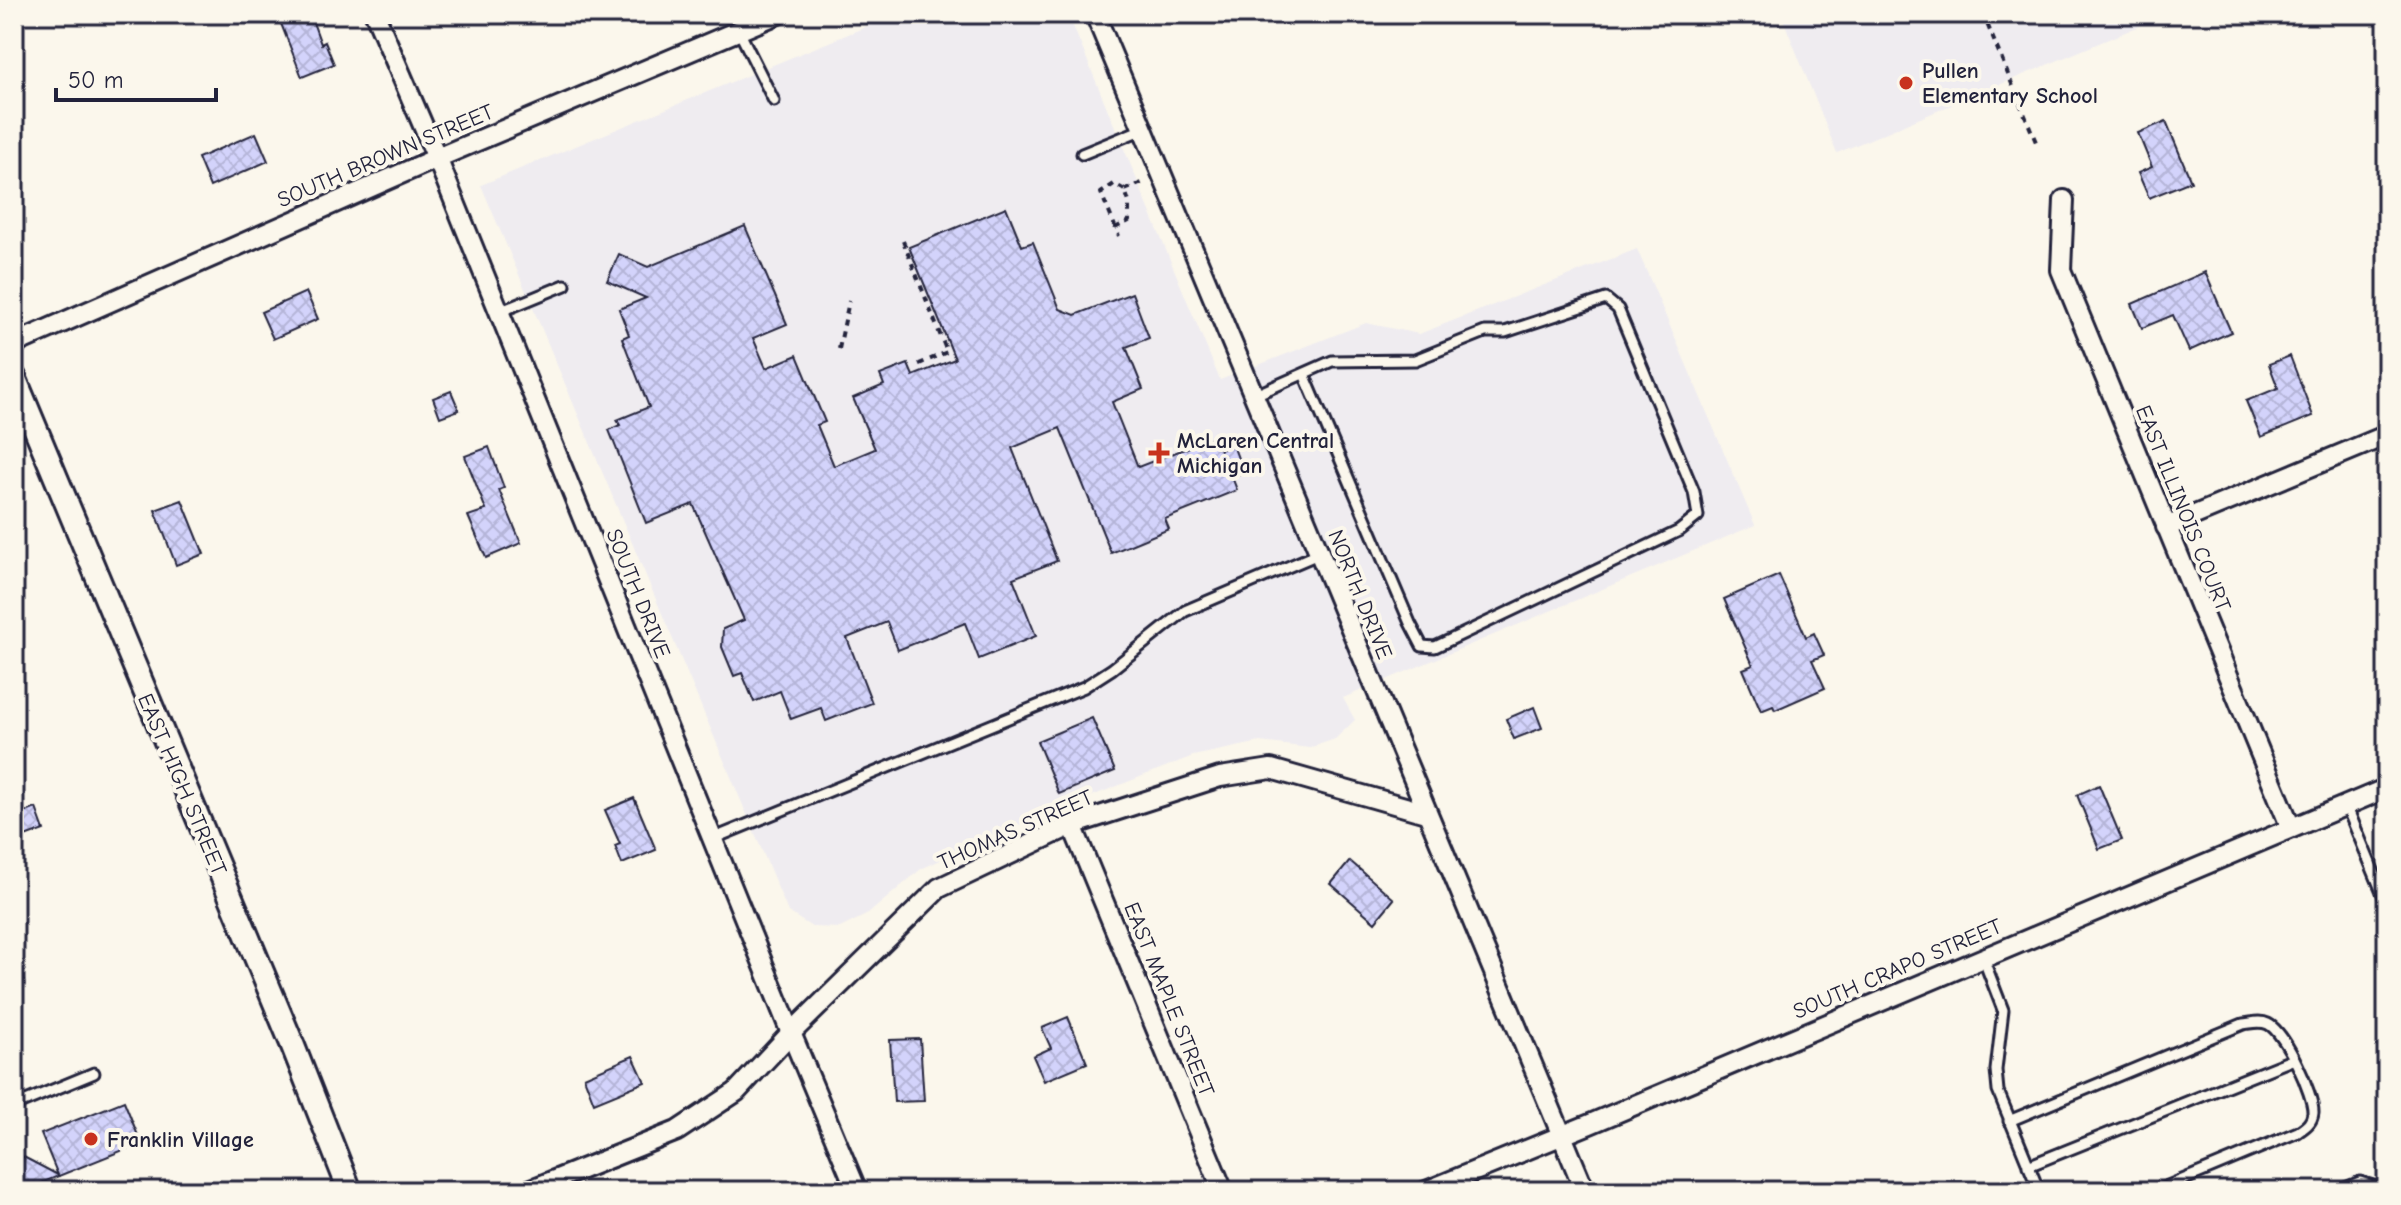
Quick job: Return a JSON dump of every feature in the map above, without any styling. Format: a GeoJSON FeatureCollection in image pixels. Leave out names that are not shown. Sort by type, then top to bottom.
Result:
{"type":"FeatureCollection","features":[{"type":"Feature","properties":{"kind":"street","name":"SOUTH DRIVE"},"geometry":{"type":"LineString","coordinates":[[375,14],[437,158],[857,1191]]}},
{"type":"Feature","properties":{"kind":"street","name":"SOUTH BROWN STREET"},"geometry":{"type":"LineString","coordinates":[[14,344],[437,158],[736,22],[778,14]]}},
{"type":"Feature","properties":{"kind":"street","name":"NORTH DRIVE"},"geometry":{"type":"LineString","coordinates":[[1095,14],[1585,1191]]}},
{"type":"Feature","properties":{"kind":"street","name":"EAST ILLINOIS COURT"},"geometry":{"type":"LineString","coordinates":[[2064,200],[2061,270],[2291,828]]}},
{"type":"Feature","properties":{"kind":"street","name":"EAST HIGH STREET"},"geometry":{"type":"LineString","coordinates":[[14,377],[293,1046],[350,1191]]}},
{"type":"Feature","properties":{"kind":"street"},"geometry":{"type":"LineString","coordinates":[[2166,527],[2387,435]]}},
{"type":"Feature","properties":{"kind":"street","name":"THOMAS STREET"},"geometry":{"type":"LineString","coordinates":[[527,1191],[677,1131],[736,1092],[791,1033],[939,888],[1072,825],[1220,777],[1271,769],[1426,813]]}},
{"type":"Feature","properties":{"kind":"street","name":"SOUTH CRAPO STREET"},"geometry":{"type":"LineString","coordinates":[[1426,1191],[2387,788]]}},
{"type":"Feature","properties":{"kind":"street","name":"EAST MAPLE STREET"},"geometry":{"type":"LineString","coordinates":[[1072,825],[1223,1191]]}},
{"type":"Feature","properties":{"kind":"lane"},"geometry":{"type":"LineString","coordinates":[[736,22],[774,101]]}},
{"type":"Feature","properties":{"kind":"lane"},"geometry":{"type":"LineString","coordinates":[[1082,154],[1143,129]]}},
{"type":"Feature","properties":{"kind":"lane"},"geometry":{"type":"LineString","coordinates":[[499,312],[565,285]]}},
{"type":"Feature","properties":{"kind":"lane"},"geometry":{"type":"LineString","coordinates":[[1253,396],[1332,361],[1415,360],[1485,332],[1505,332],[1606,299],[1618,309],[1694,492],[1698,516],[1679,531],[1435,647],[1422,646],[1304,374]]}},
{"type":"Feature","properties":{"kind":"lane"},"geometry":{"type":"LineString","coordinates":[[712,839],[1084,687],[1112,669],[1185,611],[1318,554]]}},
{"type":"Feature","properties":{"kind":"lane"},"geometry":{"type":"LineString","coordinates":[[2346,805],[2387,904]]}},
{"type":"Feature","properties":{"kind":"lane"},"geometry":{"type":"LineString","coordinates":[[1983,958],[2003,1010],[1996,1070],[1998,1091],[2039,1191]]}},
{"type":"Feature","properties":{"kind":"lane"},"geometry":{"type":"LineString","coordinates":[[2009,1121],[2243,1024],[2256,1022],[2269,1025],[2280,1033],[2311,1102],[2313,1115],[2308,1125],[2298,1132],[2156,1191]]}},
{"type":"Feature","properties":{"kind":"lane"},"geometry":{"type":"LineString","coordinates":[[2028,1166],[2294,1059]]}},
{"type":"Feature","properties":{"kind":"lane"},"geometry":{"type":"LineString","coordinates":[[14,1106],[94,1073]]}},
{"type":"Feature","properties":{"kind":"lane"},"geometry":{"type":"LineString","coordinates":[[2338,1191],[2360,1182],[2373,1186],[2375,1191]]}},
{"type":"Feature","properties":{"kind":"path"},"geometry":{"type":"LineString","coordinates":[[1983,14],[2036,142]]}},
{"type":"Feature","properties":{"kind":"path"},"geometry":{"type":"LineString","coordinates":[[1125,190],[1142,183]]}},
{"type":"Feature","properties":{"kind":"path"},"geometry":{"type":"LineString","coordinates":[[1115,228],[1129,221],[1129,202],[1125,190],[1114,184],[1101,193],[1115,228],[1119,236]]}},
{"type":"Feature","properties":{"kind":"path"},"geometry":{"type":"LineString","coordinates":[[903,241],[947,352],[917,365]]}},
{"type":"Feature","properties":{"kind":"path"},"geometry":{"type":"LineString","coordinates":[[839,349],[849,301]]}},
{"type":"Feature","properties":{"kind":"shaded area","name":"McLaren Central Michigan"},"geometry":{"type":"Polygon","coordinates":[[[897,14],[1068,14],[1220,380],[1366,323],[1419,334],[1637,249],[1755,525],[1343,698],[1355,720],[1335,739],[1309,748],[1260,742],[1193,756],[1001,832],[921,869],[868,914],[840,928],[812,927],[788,912],[481,185],[897,14]]]}},
{"type":"Feature","properties":{"kind":"shaded area","name":"Pullen Elementary School"},"geometry":{"type":"Polygon","coordinates":[[[1781,14],[2168,14],[1837,153],[1781,14]]]}},
{"type":"Feature","properties":{"kind":"building"},"geometry":{"type":"Polygon","coordinates":[[[298,14],[310,14],[321,44],[325,42],[334,64],[302,77],[280,21],[298,14]]]}},
{"type":"Feature","properties":{"kind":"building"},"geometry":{"type":"Polygon","coordinates":[[[2166,121],[2191,181],[2149,198],[2138,173],[2152,167],[2138,133],[2166,121]]]}},
{"type":"Feature","properties":{"kind":"building"},"geometry":{"type":"Polygon","coordinates":[[[256,133],[268,161],[210,187],[198,158],[256,133]]]}},
{"type":"Feature","properties":{"kind":"building","name":"McLaren Central Michigan"},"geometry":{"type":"Polygon","coordinates":[[[1006,207],[1022,246],[1033,242],[1060,309],[1075,315],[1132,293],[1149,338],[1126,347],[1143,389],[1112,402],[1138,467],[1215,437],[1220,450],[1233,445],[1243,472],[1232,477],[1237,490],[1165,519],[1169,529],[1111,553],[1060,428],[1012,448],[1057,561],[1013,578],[1036,636],[979,659],[965,623],[898,650],[887,622],[847,638],[872,703],[826,721],[821,708],[791,719],[780,691],[754,702],[742,673],[734,676],[722,647],[723,629],[744,620],[693,504],[646,523],[609,430],[620,425],[617,420],[649,407],[622,338],[629,335],[619,309],[646,298],[607,281],[619,254],[648,267],[745,226],[787,324],[753,338],[766,368],[797,355],[825,422],[817,425],[834,466],[875,449],[853,398],[884,385],[880,375],[908,364],[913,376],[955,359],[909,247],[1006,207]]]}},
{"type":"Feature","properties":{"kind":"building"},"geometry":{"type":"Polygon","coordinates":[[[2205,272],[2231,332],[2189,351],[2173,315],[2142,328],[2132,304],[2205,272]]]}},
{"type":"Feature","properties":{"kind":"building"},"geometry":{"type":"Polygon","coordinates":[[[306,292],[318,319],[273,339],[261,312],[306,292]]]}},
{"type":"Feature","properties":{"kind":"building"},"geometry":{"type":"Polygon","coordinates":[[[2290,356],[2313,416],[2261,437],[2246,401],[2278,388],[2269,364],[2290,356]]]}},
{"type":"Feature","properties":{"kind":"building"},"geometry":{"type":"Polygon","coordinates":[[[451,391],[459,410],[440,417],[433,398],[451,391]]]}},
{"type":"Feature","properties":{"kind":"building"},"geometry":{"type":"Polygon","coordinates":[[[489,447],[504,488],[499,490],[521,543],[486,558],[468,516],[486,510],[465,456],[489,447]]]}},
{"type":"Feature","properties":{"kind":"building"},"geometry":{"type":"Polygon","coordinates":[[[182,500],[204,554],[176,565],[155,510],[182,500]]]}},
{"type":"Feature","properties":{"kind":"building"},"geometry":{"type":"Polygon","coordinates":[[[1779,575],[1806,637],[1814,633],[1824,655],[1812,660],[1825,688],[1775,710],[1773,706],[1761,711],[1743,669],[1753,665],[1724,599],[1779,575]]]}},
{"type":"Feature","properties":{"kind":"building"},"geometry":{"type":"Polygon","coordinates":[[[1534,707],[1542,728],[1514,739],[1506,719],[1534,707]]]}},
{"type":"Feature","properties":{"kind":"building"},"geometry":{"type":"Polygon","coordinates":[[[1092,718],[1115,771],[1059,794],[1037,741],[1092,718]]]}},
{"type":"Feature","properties":{"kind":"building"},"geometry":{"type":"Polygon","coordinates":[[[2099,785],[2122,840],[2099,849],[2077,795],[2099,785]]]}},
{"type":"Feature","properties":{"kind":"building"},"geometry":{"type":"Polygon","coordinates":[[[634,798],[656,850],[622,864],[615,846],[620,844],[605,810],[634,798]]]}},
{"type":"Feature","properties":{"kind":"building"},"geometry":{"type":"Polygon","coordinates":[[[36,808],[44,830],[14,841],[14,817],[36,808]]]}},
{"type":"Feature","properties":{"kind":"building"},"geometry":{"type":"Polygon","coordinates":[[[1350,861],[1394,899],[1375,922],[1331,884],[1350,861]]]}},
{"type":"Feature","properties":{"kind":"building"},"geometry":{"type":"Polygon","coordinates":[[[1068,1017],[1087,1063],[1044,1081],[1033,1056],[1051,1048],[1042,1028],[1068,1017]]]}},
{"type":"Feature","properties":{"kind":"building"},"geometry":{"type":"Polygon","coordinates":[[[920,1039],[924,1101],[894,1102],[890,1040],[920,1039]]]}},
{"type":"Feature","properties":{"kind":"building"},"geometry":{"type":"Polygon","coordinates":[[[633,1056],[645,1082],[594,1103],[584,1077],[633,1056]]]}},
{"type":"Feature","properties":{"kind":"building","name":"Franklin Village"},"geometry":{"type":"Polygon","coordinates":[[[124,1101],[141,1143],[41,1183],[36,1191],[14,1191],[14,1152],[58,1175],[41,1134],[124,1101]]]}},
{"type":"Feature","properties":{"kind":"place","name":"Pullen Elementary School"},"geometry":{"type":"Point","coordinates":[1906,83]}},
{"type":"Feature","properties":{"kind":"place","name":"McLaren Central Michigan"},"geometry":{"type":"Point","coordinates":[1159,453]}},
{"type":"Feature","properties":{"kind":"place","name":"Franklin Village"},"geometry":{"type":"Point","coordinates":[91,1139]}}]}
